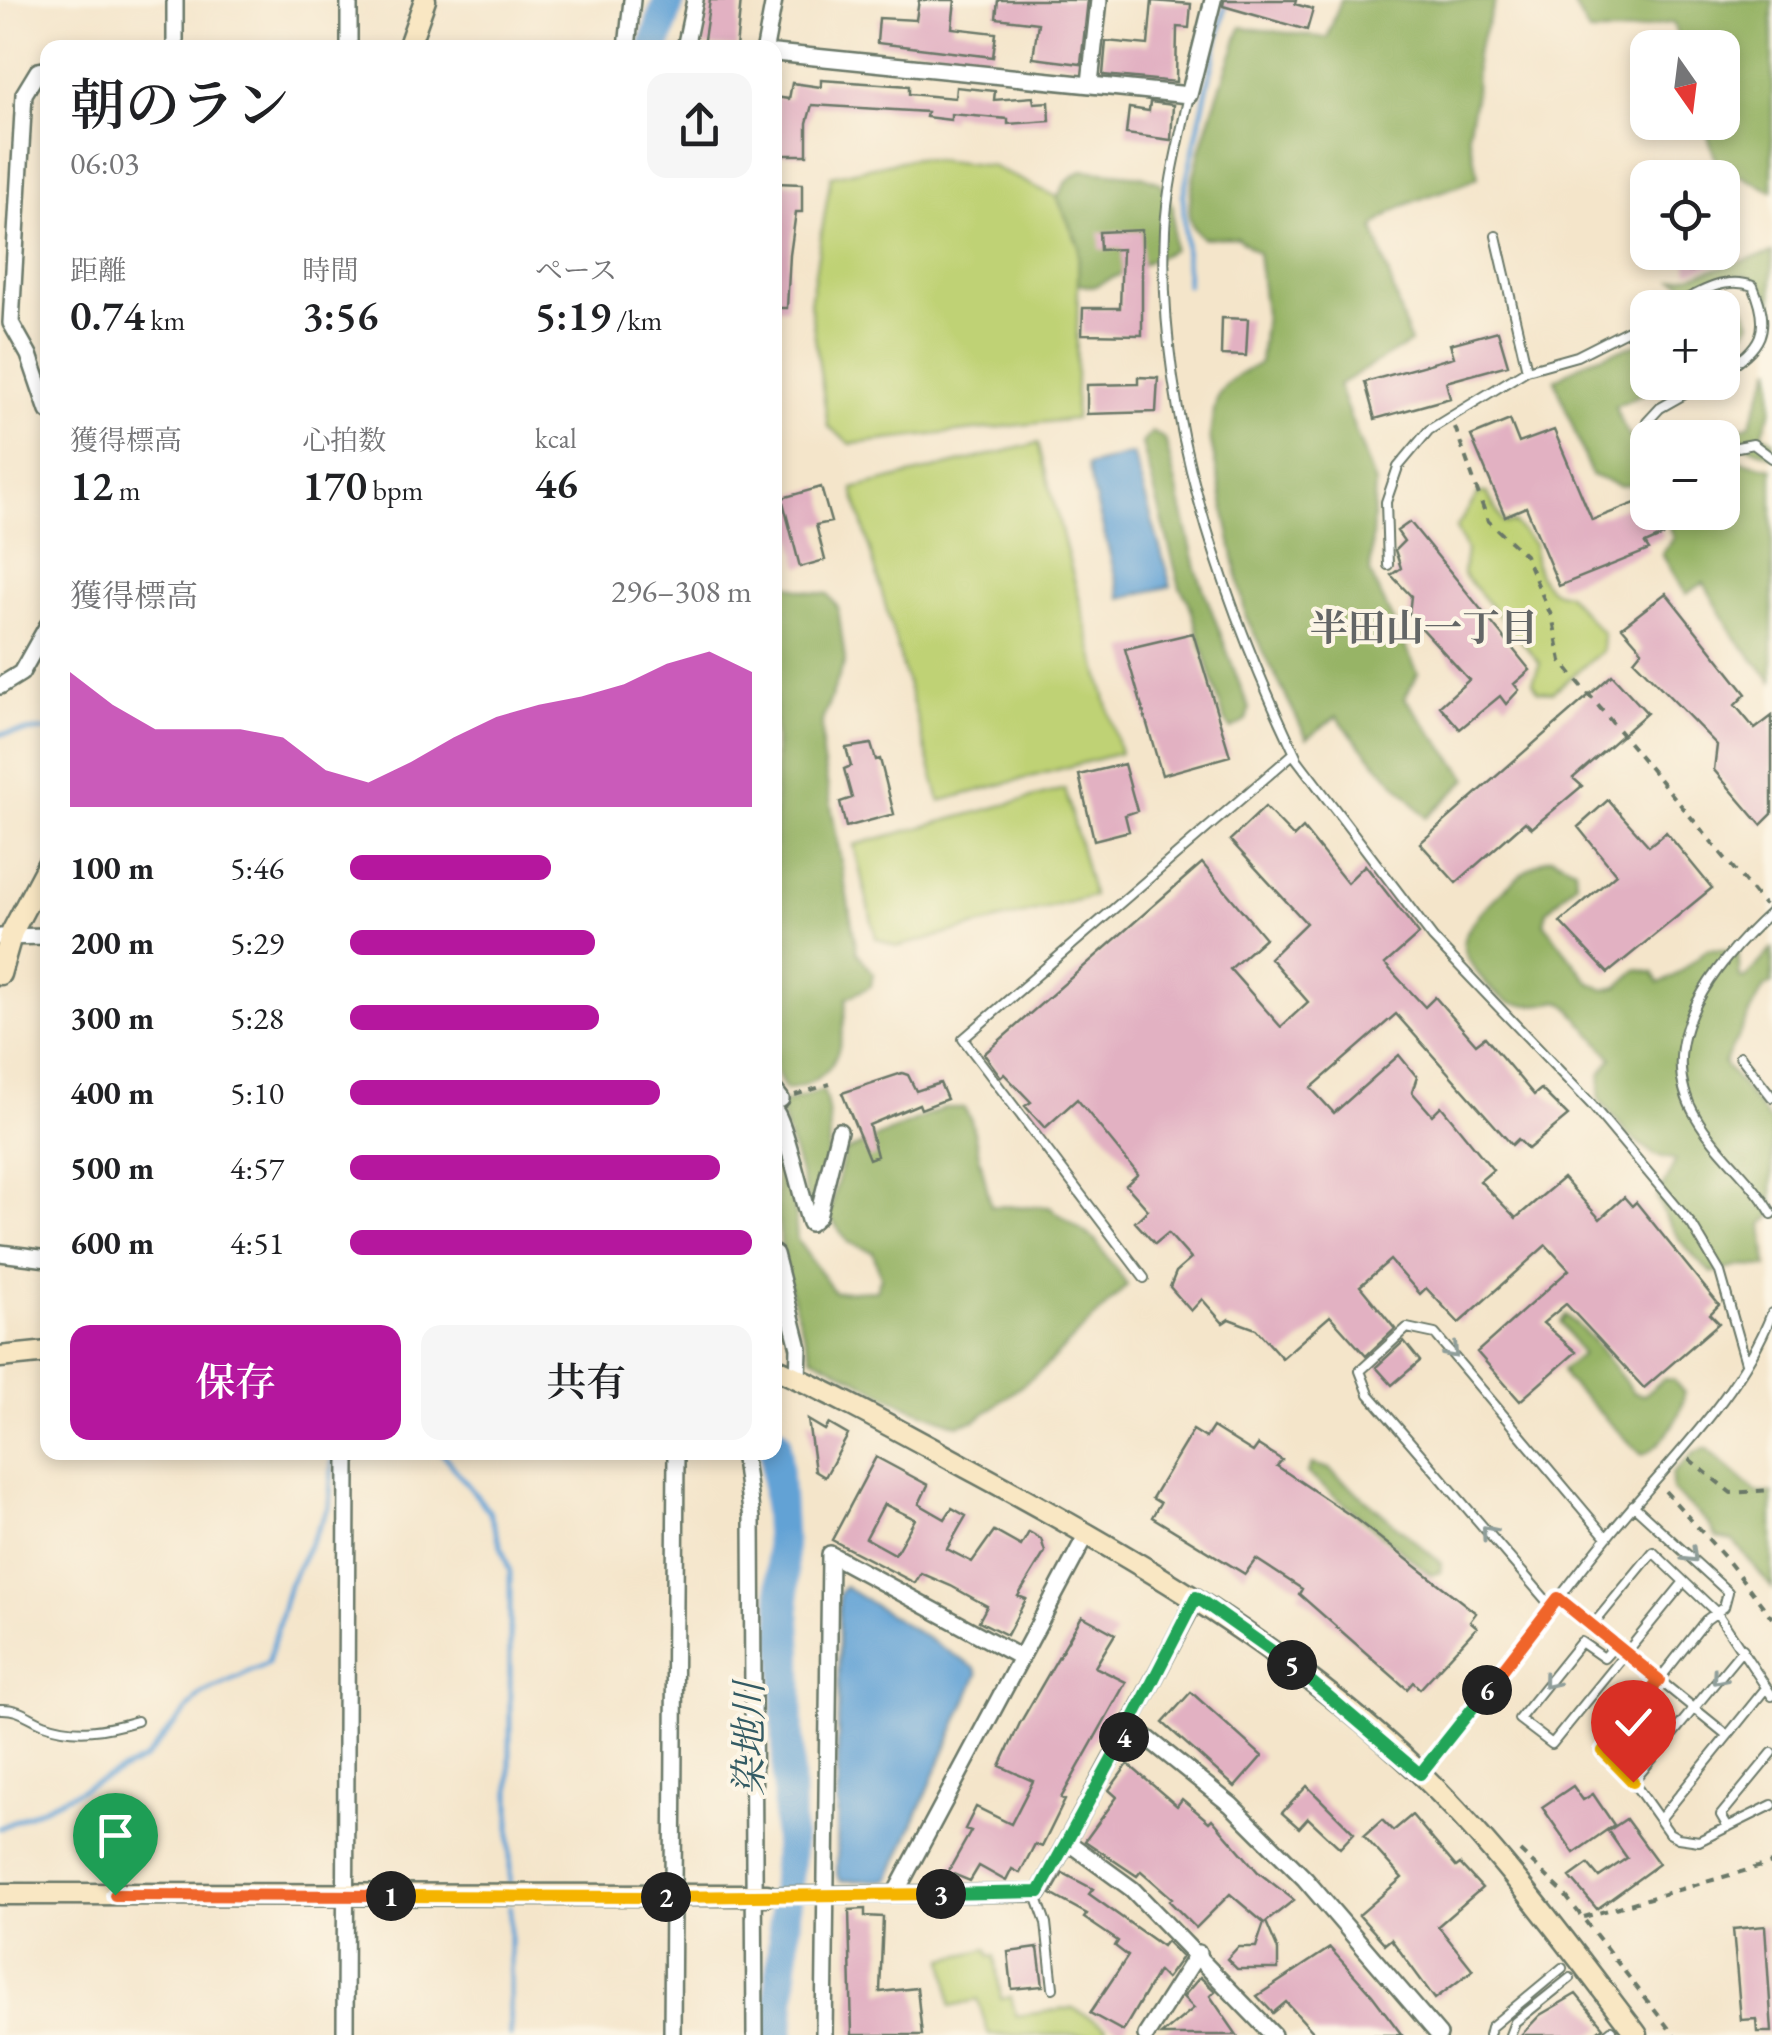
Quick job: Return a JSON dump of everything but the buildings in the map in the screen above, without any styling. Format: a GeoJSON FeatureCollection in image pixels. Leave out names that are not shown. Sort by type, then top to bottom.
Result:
{"type":"FeatureCollection","features":[{"type":"Feature","properties":{"kind":"street"},"geometry":{"type":"LineString","coordinates":[[175,0],[176,40]]}},
{"type":"Feature","properties":{"kind":"street"},"geometry":{"type":"LineString","coordinates":[[349,0],[349,40]]}},
{"type":"Feature","properties":{"kind":"street"},"geometry":{"type":"LineString","coordinates":[[411,40],[425,0]]}},
{"type":"Feature","properties":{"kind":"street"},"geometry":{"type":"LineString","coordinates":[[628,40],[632,0]]}},
{"type":"Feature","properties":{"kind":"street"},"geometry":{"type":"LineString","coordinates":[[687,40],[695,0]]}},
{"type":"Feature","properties":{"kind":"street"},"geometry":{"type":"LineString","coordinates":[[766,40],[774,0]]}},
{"type":"Feature","properties":{"kind":"street"},"geometry":{"type":"LineString","coordinates":[[1090,83],[1099,0]]}},
{"type":"Feature","properties":{"kind":"street"},"geometry":{"type":"LineString","coordinates":[[782,54],[1189,95],[1213,0]]}},
{"type":"Feature","properties":{"kind":"street"},"geometry":{"type":"LineString","coordinates":[[40,71],[24,94],[11,323],[29,355],[40,387]]}},
{"type":"Feature","properties":{"kind":"street"},"geometry":{"type":"LineString","coordinates":[[0,686],[21,673],[40,639]]}},
{"type":"Feature","properties":{"kind":"street"},"geometry":{"type":"LineString","coordinates":[[0,974],[5,937],[40,878]]}},
{"type":"Feature","properties":{"kind":"street"},"geometry":{"type":"LineString","coordinates":[[5,937],[40,936]]}},
{"type":"Feature","properties":{"kind":"street"},"geometry":{"type":"LineString","coordinates":[[782,1115],[790,1165],[810,1223],[818,1216],[838,1131]]}},
{"type":"Feature","properties":{"kind":"street"},"geometry":{"type":"LineString","coordinates":[[0,1253],[40,1258]]}},
{"type":"Feature","properties":{"kind":"street"},"geometry":{"type":"LineString","coordinates":[[782,1281],[799,1348],[798,1378]]}},
{"type":"Feature","properties":{"kind":"street"},"geometry":{"type":"LineString","coordinates":[[0,1357],[40,1353]]}},
{"type":"Feature","properties":{"kind":"street"},"geometry":{"type":"LineString","coordinates":[[782,1371],[1088,1532],[1196,1597],[1294,1667],[1420,1774],[1531,1895],[1636,2035]]}},
{"type":"Feature","properties":{"kind":"street"},"geometry":{"type":"LineString","coordinates":[[346,2035],[347,1460]]}},
{"type":"Feature","properties":{"kind":"street"},"geometry":{"type":"LineString","coordinates":[[672,2035],[676,1460]]}},
{"type":"Feature","properties":{"kind":"street"},"geometry":{"type":"LineString","coordinates":[[744,1460],[752,1518],[761,1895],[755,2035]]}},
{"type":"Feature","properties":{"kind":"street"},"geometry":{"type":"LineString","coordinates":[[894,1894],[1088,1532]]}},
{"type":"Feature","properties":{"kind":"street"},"geometry":{"type":"LineString","coordinates":[[824,2035],[830,1554],[1020,1657]]}},
{"type":"Feature","properties":{"kind":"street"},"geometry":{"type":"LineString","coordinates":[[0,1894],[675,1897],[1035,1892],[1069,1843],[1196,1597]]}},
{"type":"Feature","properties":{"kind":"street"},"geometry":{"type":"LineString","coordinates":[[1130,1724],[1230,1805],[1305,1878],[1439,2035]]}},
{"type":"Feature","properties":{"kind":"street"},"geometry":{"type":"LineString","coordinates":[[1069,1843],[1132,1889],[1198,1953],[1273,2035]]}},
{"type":"Feature","properties":{"kind":"street"},"geometry":{"type":"LineString","coordinates":[[1146,2035],[1198,1953]]}},
{"type":"Feature","properties":{"kind":"lane"},"geometry":{"type":"LineString","coordinates":[[1189,95],[1165,226],[1170,356],[1182,423],[1229,606],[1298,761],[1293,754]]}},
{"type":"Feature","properties":{"kind":"lane"},"geometry":{"type":"LineString","coordinates":[[1496,236],[1527,370]]}},
{"type":"Feature","properties":{"kind":"lane"},"geometry":{"type":"LineString","coordinates":[[1704,290],[1733,282],[1753,286],[1765,304],[1770,322],[1765,338],[1740,358]]}},
{"type":"Feature","properties":{"kind":"lane"},"geometry":{"type":"LineString","coordinates":[[1388,565],[1386,502],[1398,467],[1428,430],[1527,370],[1577,356],[1630,329]]}},
{"type":"Feature","properties":{"kind":"lane"},"geometry":{"type":"LineString","coordinates":[[1649,420],[1674,400]]}},
{"type":"Feature","properties":{"kind":"lane"},"geometry":{"type":"LineString","coordinates":[[1740,447],[1753,444],[1772,458]]}},
{"type":"Feature","properties":{"kind":"lane"},"geometry":{"type":"LineString","coordinates":[[1144,1278],[963,1039],[1293,754]]}},
{"type":"Feature","properties":{"kind":"lane"},"geometry":{"type":"LineString","coordinates":[[1293,754],[1433,938],[1591,1104],[1672,1198],[1720,1272],[1746,1363]]}},
{"type":"Feature","properties":{"kind":"lane"},"geometry":{"type":"LineString","coordinates":[[1771,912],[1720,961],[1700,996],[1687,1027],[1683,1087],[1696,1117],[1760,1192],[1772,1214]]}},
{"type":"Feature","properties":{"kind":"lane"},"geometry":{"type":"LineString","coordinates":[[1740,1056],[1772,1098]]}},
{"type":"Feature","properties":{"kind":"lane"},"geometry":{"type":"LineString","coordinates":[[1420,1774],[1606,1537],[1679,1451],[1746,1363],[1772,1313]]}},
{"type":"Feature","properties":{"kind":"lane"},"geometry":{"type":"LineString","coordinates":[[1552,1606],[1368,1394],[1360,1370],[1407,1328],[1435,1334],[1606,1537]]}},
{"type":"Feature","properties":{"kind":"lane"},"geometry":{"type":"LineString","coordinates":[[1633,1506],[1728,1592],[1724,1607],[1706,1620],[1603,1751],[1633,1782],[1669,1833],[1678,1838],[1699,1841],[1772,1805]]}},
{"type":"Feature","properties":{"kind":"lane"},"geometry":{"type":"LineString","coordinates":[[1592,1626],[1653,1552],[1717,1613],[1769,1692],[1727,1735],[1661,1818]]}},
{"type":"Feature","properties":{"kind":"lane"},"geometry":{"type":"LineString","coordinates":[[1616,1645],[1604,1658],[1581,1642],[1518,1719],[1552,1744],[1683,1582]]}},
{"type":"Feature","properties":{"kind":"lane"},"geometry":{"type":"LineString","coordinates":[[1558,1598],[1727,1735]]}},
{"type":"Feature","properties":{"kind":"lane"},"geometry":{"type":"LineString","coordinates":[[1633,1782],[1743,1650]]}},
{"type":"Feature","properties":{"kind":"lane"},"geometry":{"type":"LineString","coordinates":[[0,1709],[16,1709],[46,1725],[70,1729],[107,1731],[137,1721]]}},
{"type":"Feature","properties":{"kind":"lane"},"geometry":{"type":"LineString","coordinates":[[1728,1827],[1721,1814],[1772,1753]]}},
{"type":"Feature","properties":{"kind":"lane"},"geometry":{"type":"LineString","coordinates":[[1035,1892],[1046,1923],[1053,1988]]}},
{"type":"Feature","properties":{"kind":"lane"},"geometry":{"type":"LineString","coordinates":[[1489,2035],[1491,2027],[1562,1968]]}},
{"type":"Feature","properties":{"kind":"lane"},"geometry":{"type":"LineString","coordinates":[[1510,2035],[1515,2022],[1570,1978]]}},
{"type":"Feature","properties":{"kind":"path"},"geometry":{"type":"LineString","coordinates":[[1450,416],[1488,521],[1525,555],[1553,620],[1561,661],[1771,912]]}},
{"type":"Feature","properties":{"kind":"path"},"geometry":{"type":"LineString","coordinates":[[782,1098],[830,1084]]}},
{"type":"Feature","properties":{"kind":"path"},"geometry":{"type":"LineString","coordinates":[[1679,1451],[1731,1494],[1772,1490]]}},
{"type":"Feature","properties":{"kind":"path"},"geometry":{"type":"LineString","coordinates":[[1654,1480],[1728,1561],[1772,1618]]}},
{"type":"Feature","properties":{"kind":"path"},"geometry":{"type":"LineString","coordinates":[[1509,1841],[1561,1890],[1674,2035]]}},
{"type":"Feature","properties":{"kind":"path"},"geometry":{"type":"LineString","coordinates":[[1583,1917],[1772,1863]]}},
{"type":"Feature","properties":{"kind":"green space"},"geometry":{"type":"Polygon","coordinates":[[[1341,0],[1496,0],[1476,54],[1475,98],[1468,133],[1478,177],[1395,210],[1374,228],[1410,343],[1338,385],[1375,484],[1370,573],[1418,673],[1405,698],[1468,779],[1426,818],[1337,716],[1307,738],[1246,617],[1210,437],[1214,408],[1222,390],[1235,377],[1260,363],[1265,314],[1258,253],[1236,237],[1203,238],[1191,221],[1194,177],[1208,124],[1241,27],[1327,38],[1341,0]]]}},
{"type":"Feature","properties":{"kind":"green space"},"geometry":{"type":"Polygon","coordinates":[[[1571,0],[1772,0],[1772,191],[1740,175],[1740,160],[1716,160],[1709,140],[1740,140],[1740,30],[1676,30],[1673,22],[1622,33],[1589,33],[1571,0]]]}},
{"type":"Feature","properties":{"kind":"green space"},"geometry":{"type":"Polygon","coordinates":[[[915,158],[991,166],[1057,197],[1079,246],[1075,419],[851,444],[828,426],[810,303],[831,176],[915,158]]]}},
{"type":"Feature","properties":{"kind":"green space"},"geometry":{"type":"Polygon","coordinates":[[[1082,170],[1142,176],[1160,183],[1173,208],[1173,250],[1093,287],[1078,284],[1079,246],[1057,197],[1067,181],[1082,170]]]}},
{"type":"Feature","properties":{"kind":"green space"},"geometry":{"type":"Polygon","coordinates":[[[1772,253],[1772,304],[1761,284],[1747,275],[1688,286],[1674,280],[1710,270],[1740,270],[1740,262],[1772,253]]]}},
{"type":"Feature","properties":{"kind":"green space"},"geometry":{"type":"Polygon","coordinates":[[[1740,302],[1743,303],[1751,322],[1740,341],[1740,302]]]}},
{"type":"Feature","properties":{"kind":"green space"},"geometry":{"type":"Polygon","coordinates":[[[1630,346],[1630,399],[1615,406],[1630,437],[1630,485],[1620,486],[1591,475],[1555,380],[1588,360],[1630,346]]]}},
{"type":"Feature","properties":{"kind":"green space"},"geometry":{"type":"Polygon","coordinates":[[[1772,366],[1772,408],[1762,434],[1772,440],[1772,456],[1740,443],[1740,428],[1750,424],[1772,366]]]}},
{"type":"Feature","properties":{"kind":"green space"},"geometry":{"type":"Polygon","coordinates":[[[1152,432],[1165,439],[1197,572],[1249,709],[1246,721],[1231,729],[1224,718],[1189,602],[1180,587],[1142,443],[1152,432]]]}},
{"type":"Feature","properties":{"kind":"green space"},"geometry":{"type":"Polygon","coordinates":[[[1038,443],[1120,753],[940,801],[853,489],[1038,443]]]}},
{"type":"Feature","properties":{"kind":"green space"},"geometry":{"type":"Polygon","coordinates":[[[1740,461],[1772,468],[1772,681],[1735,637],[1704,583],[1686,594],[1662,554],[1674,538],[1671,530],[1740,530],[1740,461]]]}},
{"type":"Feature","properties":{"kind":"green space"},"geometry":{"type":"Polygon","coordinates":[[[1479,493],[1487,493],[1503,523],[1514,523],[1534,544],[1537,570],[1545,584],[1567,594],[1603,634],[1602,651],[1553,692],[1538,691],[1533,682],[1540,663],[1463,574],[1466,550],[1456,528],[1479,493]]]}},
{"type":"Feature","properties":{"kind":"green space"},"geometry":{"type":"Polygon","coordinates":[[[782,579],[805,591],[828,594],[838,608],[845,661],[822,721],[822,755],[857,952],[873,973],[871,986],[847,998],[840,1045],[829,1068],[819,1078],[786,1090],[782,1082],[782,579]]]}},
{"type":"Feature","properties":{"kind":"green space"},"geometry":{"type":"Polygon","coordinates":[[[1065,789],[1093,896],[897,947],[876,938],[854,845],[1065,789]]]}},
{"type":"Feature","properties":{"kind":"green space"},"geometry":{"type":"Polygon","coordinates":[[[1552,857],[1575,868],[1576,882],[1547,911],[1544,923],[1589,982],[1604,990],[1618,987],[1637,969],[1654,973],[1659,983],[1679,973],[1707,949],[1738,951],[1740,978],[1745,979],[1772,949],[1772,983],[1763,989],[1724,1063],[1772,1124],[1772,1216],[1763,1224],[1767,1267],[1741,1266],[1712,1273],[1694,1257],[1673,1230],[1657,1198],[1676,1160],[1655,1155],[1629,1136],[1599,1099],[1601,1074],[1612,1058],[1569,1007],[1560,1001],[1526,1005],[1507,1001],[1493,991],[1467,956],[1464,939],[1477,918],[1516,879],[1552,857]]]}},
{"type":"Feature","properties":{"kind":"green space"},"geometry":{"type":"Polygon","coordinates":[[[823,1090],[829,1137],[813,1216],[782,1115],[784,1103],[823,1090]]]}},
{"type":"Feature","properties":{"kind":"green space"},"geometry":{"type":"Polygon","coordinates":[[[944,1108],[964,1108],[971,1120],[991,1206],[1049,1207],[1095,1240],[1127,1285],[1042,1370],[976,1420],[958,1425],[907,1406],[812,1356],[791,1295],[782,1251],[782,1147],[793,1192],[797,1240],[834,1292],[876,1290],[881,1277],[873,1252],[848,1242],[829,1216],[845,1152],[944,1108]]]}},
{"type":"Feature","properties":{"kind":"green space"},"geometry":{"type":"Polygon","coordinates":[[[1566,1315],[1591,1338],[1634,1393],[1644,1395],[1664,1379],[1673,1380],[1684,1393],[1670,1429],[1650,1451],[1642,1455],[1566,1379],[1562,1370],[1582,1354],[1561,1322],[1566,1315]]]}},
{"type":"Feature","properties":{"kind":"green space"},"geometry":{"type":"Polygon","coordinates":[[[1706,1448],[1757,1493],[1772,1493],[1772,1588],[1733,1541],[1717,1538],[1708,1523],[1672,1490],[1672,1474],[1695,1452],[1706,1448]]]}},
{"type":"Feature","properties":{"kind":"green space"},"geometry":{"type":"Polygon","coordinates":[[[1312,1464],[1329,1469],[1441,1563],[1440,1572],[1431,1575],[1307,1473],[1312,1464]]]}},
{"type":"Feature","properties":{"kind":"green space"},"geometry":{"type":"Polygon","coordinates":[[[987,1949],[990,1957],[995,1956],[1001,1999],[1011,1997],[1016,2016],[1073,2008],[1106,2027],[1107,2035],[989,2035],[978,2000],[951,2006],[945,1959],[987,1949]]]}},
{"type":"Feature","properties":{"kind":"water"},"geometry":{"type":"Polygon","coordinates":[[[1133,454],[1171,586],[1121,598],[1087,466],[1133,454]]]}},
{"type":"Feature","properties":{"kind":"water"},"geometry":{"type":"Polygon","coordinates":[[[845,1587],[975,1668],[978,1674],[889,1880],[840,1881],[837,1875],[839,1594],[845,1587]]]}},
{"type":"Feature","properties":{"kind":"waterway","name":"染地川"},"geometry":{"type":"LineString","coordinates":[[656,40],[669,0]]}},
{"type":"Feature","properties":{"kind":"waterway"},"geometry":{"type":"LineString","coordinates":[[1187,285],[1183,196],[1227,0]]}},
{"type":"Feature","properties":{"kind":"waterway"},"geometry":{"type":"LineString","coordinates":[[0,734],[40,731]]}},
{"type":"Feature","properties":{"kind":"waterway"},"geometry":{"type":"LineString","coordinates":[[0,1828],[144,1760],[200,1695],[268,1663],[289,1585],[329,1506],[332,1460]]}},
{"type":"Feature","properties":{"kind":"waterway"},"geometry":{"type":"LineString","coordinates":[[448,1460],[489,1511],[510,1572],[510,1884]]}},
{"type":"Feature","properties":{"kind":"waterway","name":"染地川"},"geometry":{"type":"LineString","coordinates":[[776,1460],[787,1655],[789,1845],[778,2035]]}},
{"type":"Feature","properties":{"kind":"waterway"},"geometry":{"type":"LineString","coordinates":[[510,1907],[510,2035]]}},
{"type":"Feature","properties":{"kind":"district","name":"半田山一丁目"},"geometry":{"type":"Point","coordinates":[1424,627]}},
{"type":"Feature","properties":{"kind":"route"},"geometry":{"type":"LineString","coordinates":[[115,1895],[675,1897],[1039,1892],[1069,1843],[1196,1597],[1294,1667],[1420,1774],[1558,1598],[1659,1680],[1603,1751],[1633,1782]]}}]}
